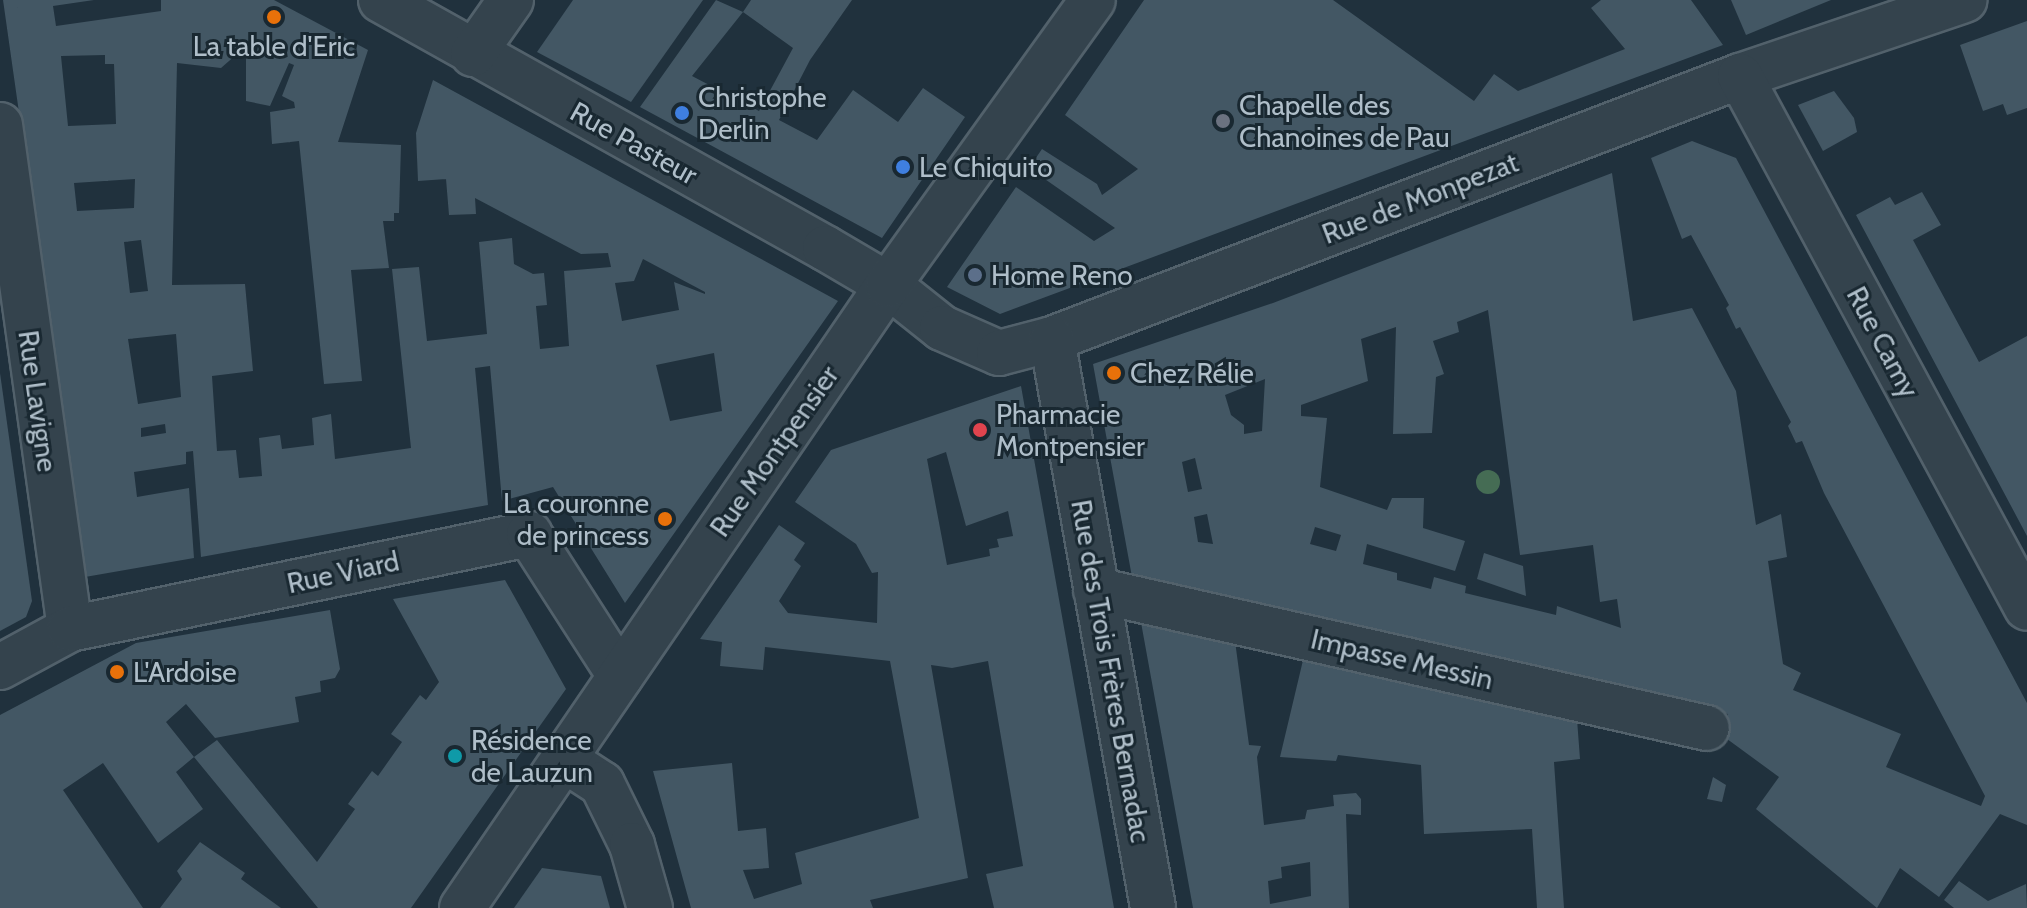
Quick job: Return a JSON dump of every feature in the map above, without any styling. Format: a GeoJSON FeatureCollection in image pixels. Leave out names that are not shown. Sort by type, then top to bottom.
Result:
{"type":"FeatureCollection","features":[{"type":"Feature","properties":{"kind":"street","name":"Rue Pasteur"},"geometry":{"type":"LineString","coordinates":[[381,0],[888,285]]}},
{"type":"Feature","properties":{"kind":"street"},"geometry":{"type":"LineString","coordinates":[[473,54],[511,0]]}},
{"type":"Feature","properties":{"kind":"street","name":"Rue Montpensier"},"geometry":{"type":"LineString","coordinates":[[462,908],[888,285],[1093,0]]}},
{"type":"Feature","properties":{"kind":"street","name":"Rue de Monpezat"},"geometry":{"type":"LineString","coordinates":[[888,285],[942,328],[999,353],[1052,339],[1740,76],[1964,0]]}},
{"type":"Feature","properties":{"kind":"street","name":"Rue Camy"},"geometry":{"type":"LineString","coordinates":[[1740,76],[2027,608]]}},
{"type":"Feature","properties":{"kind":"street","name":"Rue Lavigne"},"geometry":{"type":"LineString","coordinates":[[0,125],[70,629]]}},
{"type":"Feature","properties":{"kind":"street","name":"Rue des Trois Frères Bernadac"},"geometry":{"type":"LineString","coordinates":[[1052,339],[1153,908]]}},
{"type":"Feature","properties":{"kind":"street","name":"Rue Viard"},"geometry":{"type":"LineString","coordinates":[[0,667],[70,629],[529,534],[620,676]]}},
{"type":"Feature","properties":{"kind":"street","name":"Impasse Messin"},"geometry":{"type":"LineString","coordinates":[[1096,590],[1707,728]]}},
{"type":"Feature","properties":{"kind":"street"},"geometry":{"type":"LineString","coordinates":[[565,760],[602,784],[632,845],[650,908]]}},
{"type":"Feature","properties":{"kind":"building"},"geometry":{"type":"Polygon","coordinates":[[[3,0],[94,0],[53,6],[56,26],[161,11],[161,0],[274,0],[368,50],[338,142],[401,145],[399,213],[394,213],[394,221],[383,221],[389,268],[351,270],[362,381],[324,384],[299,141],[272,144],[270,112],[295,108],[294,102],[282,96],[294,65],[289,63],[270,106],[246,101],[246,55],[237,54],[221,68],[177,63],[172,285],[245,284],[253,371],[212,376],[217,451],[236,450],[239,478],[262,476],[259,438],[280,435],[282,449],[314,445],[312,418],[331,414],[335,459],[411,448],[392,269],[419,267],[427,341],[487,334],[479,242],[512,238],[514,264],[533,274],[544,273],[547,305],[536,306],[540,349],[569,346],[564,271],[611,267],[608,253],[581,254],[475,198],[476,214],[449,215],[446,179],[418,181],[416,133],[433,80],[838,301],[625,603],[553,487],[502,501],[490,366],[475,368],[488,505],[201,557],[193,451],[186,452],[186,464],[134,472],[137,497],[189,488],[194,558],[85,577],[3,0]],[[105,55],[61,56],[68,126],[116,124],[114,64],[105,64],[105,55]],[[135,179],[74,183],[77,211],[134,208],[135,179]],[[141,240],[124,242],[130,293],[148,291],[141,240]],[[643,259],[634,281],[615,283],[622,321],[679,310],[674,282],[705,294],[643,259]],[[176,334],[128,339],[138,404],[181,397],[176,334]],[[714,353],[656,365],[670,421],[722,411],[714,353]],[[165,424],[141,428],[141,437],[166,433],[165,424]]]}},
{"type":"Feature","properties":{"kind":"building"},"geometry":{"type":"Polygon","coordinates":[[[573,0],[703,0],[631,102],[537,52],[573,0]]]}},
{"type":"Feature","properties":{"kind":"building"},"geometry":{"type":"Polygon","coordinates":[[[716,0],[743,12],[751,0],[852,0],[810,60],[779,120],[817,140],[853,90],[898,122],[923,88],[965,117],[882,238],[640,107],[716,0]],[[743,12],[692,76],[759,111],[793,48],[743,12]]]}},
{"type":"Feature","properties":{"kind":"building"},"geometry":{"type":"Polygon","coordinates":[[[1144,0],[1333,0],[1474,101],[1494,74],[1518,91],[1625,49],[1591,8],[1601,0],[1691,0],[1723,45],[1000,314],[947,287],[1016,187],[1094,241],[1115,228],[1029,168],[1042,149],[1097,184],[1102,195],[1138,169],[1065,115],[1144,0]]]}},
{"type":"Feature","properties":{"kind":"building"},"geometry":{"type":"Polygon","coordinates":[[[1731,0],[1831,0],[1746,35],[1731,0]]]}},
{"type":"Feature","properties":{"kind":"building"},"geometry":{"type":"Polygon","coordinates":[[[2027,21],[2027,108],[2007,115],[2003,104],[1983,111],[1960,45],[2027,21]]]}},
{"type":"Feature","properties":{"kind":"building"},"geometry":{"type":"Polygon","coordinates":[[[1834,91],[1854,118],[1857,132],[1823,151],[1798,105],[1834,91]]]}},
{"type":"Feature","properties":{"kind":"building"},"geometry":{"type":"Polygon","coordinates":[[[1692,141],[1736,158],[2027,703],[2027,825],[2000,814],[1939,897],[1900,868],[1877,908],[1756,809],[1779,777],[1723,736],[1728,714],[1132,577],[1093,364],[1273,303],[1612,173],[1633,321],[1692,308],[1736,391],[1756,525],[1781,514],[1787,557],[1768,561],[1783,664],[1801,673],[1793,690],[1901,734],[1886,767],[1981,806],[1985,796],[1824,493],[1802,441],[1796,443],[1788,426],[1791,422],[1740,327],[1736,329],[1726,308],[1729,305],[1691,235],[1682,239],[1651,158],[1692,141]],[[1488,310],[1457,322],[1459,332],[1433,341],[1444,374],[1436,377],[1432,433],[1393,434],[1396,327],[1361,339],[1368,381],[1301,405],[1301,416],[1327,418],[1320,487],[1387,510],[1392,498],[1424,498],[1423,528],[1465,541],[1455,571],[1367,544],[1363,564],[1397,573],[1397,580],[1431,589],[1434,577],[1466,586],[1465,593],[1556,615],[1557,606],[1621,628],[1617,599],[1600,602],[1593,545],[1520,555],[1488,310]],[[1265,379],[1225,395],[1231,415],[1244,425],[1244,434],[1262,431],[1265,379]],[[1195,458],[1182,462],[1188,492],[1202,489],[1195,458]],[[1207,514],[1194,517],[1198,542],[1213,544],[1207,514]],[[1315,527],[1310,544],[1336,551],[1341,535],[1315,527]]]}},
{"type":"Feature","properties":{"kind":"building"},"geometry":{"type":"Polygon","coordinates":[[[1922,192],[1941,225],[1913,240],[1979,362],[2027,336],[2027,536],[1856,215],[1890,197],[1895,205],[1922,192]]]}},
{"type":"Feature","properties":{"kind":"building"},"geometry":{"type":"Polygon","coordinates":[[[0,373],[32,601],[26,617],[0,631],[0,373]]]}},
{"type":"Feature","properties":{"kind":"building"},"geometry":{"type":"Polygon","coordinates":[[[1021,386],[1114,908],[994,908],[986,874],[1023,866],[988,661],[952,668],[931,665],[968,878],[870,900],[873,908],[691,908],[653,771],[732,763],[738,831],[766,828],[769,868],[743,870],[754,899],[802,884],[795,853],[919,818],[890,661],[765,647],[763,670],[720,666],[722,642],[700,639],[779,525],[805,543],[794,560],[801,566],[779,601],[788,613],[877,623],[878,572],[872,573],[856,544],[795,502],[831,450],[1021,386]],[[946,452],[927,459],[947,565],[990,556],[989,549],[999,547],[997,539],[1013,536],[1008,511],[966,526],[946,452]]]}},
{"type":"Feature","properties":{"kind":"building"},"geometry":{"type":"Polygon","coordinates":[[[1484,553],[1523,566],[1526,596],[1477,579],[1484,553]]]}},
{"type":"Feature","properties":{"kind":"building","name":"Résidence de Lauzun"},"geometry":{"type":"Polygon","coordinates":[[[505,580],[566,689],[411,908],[318,908],[194,757],[217,740],[317,862],[355,809],[348,804],[372,771],[378,776],[402,742],[391,734],[420,695],[426,700],[439,682],[393,599],[505,580]]]}},
{"type":"Feature","properties":{"kind":"building"},"geometry":{"type":"Polygon","coordinates":[[[330,610],[340,669],[335,678],[320,681],[321,692],[295,697],[299,722],[215,738],[186,704],[166,722],[194,757],[176,772],[203,809],[158,843],[103,763],[63,790],[143,908],[0,908],[0,715],[136,643],[330,610]]]}},
{"type":"Feature","properties":{"kind":"building"},"geometry":{"type":"Polygon","coordinates":[[[1140,617],[1235,641],[1249,745],[1261,746],[1257,757],[1264,825],[1305,819],[1307,810],[1334,806],[1333,795],[1356,793],[1361,799],[1361,815],[1346,814],[1349,908],[1193,908],[1140,617]],[[1310,862],[1281,867],[1282,878],[1268,881],[1270,904],[1311,896],[1310,862]]]}},
{"type":"Feature","properties":{"kind":"building"},"geometry":{"type":"Polygon","coordinates":[[[1304,656],[1577,719],[1580,759],[1554,762],[1564,908],[1537,908],[1532,829],[1424,834],[1421,765],[1338,755],[1336,761],[1280,757],[1304,656]]]}},
{"type":"Feature","properties":{"kind":"building"},"geometry":{"type":"Polygon","coordinates":[[[1713,777],[1726,785],[1722,802],[1707,799],[1713,777]]]}},
{"type":"Feature","properties":{"kind":"building"},"geometry":{"type":"Polygon","coordinates":[[[200,842],[245,873],[241,879],[281,908],[160,908],[182,879],[177,871],[200,842]]]}},
{"type":"Feature","properties":{"kind":"building"},"geometry":{"type":"Polygon","coordinates":[[[542,868],[601,876],[610,908],[514,908],[542,868]]]}},
{"type":"Feature","properties":{"kind":"building"},"geometry":{"type":"Polygon","coordinates":[[[1959,881],[1988,901],[2026,884],[2027,908],[1954,908],[1944,900],[1959,881]]]}},
{"type":"Feature","properties":{"kind":"place","name":"La table d'Eric"},"geometry":{"type":"Point","coordinates":[274,17]}},
{"type":"Feature","properties":{"kind":"place","name":"Christophe Derlin"},"geometry":{"type":"Point","coordinates":[682,113]}},
{"type":"Feature","properties":{"kind":"place","name":"Chapelle des Chanoines de Pau"},"geometry":{"type":"Point","coordinates":[1223,121]}},
{"type":"Feature","properties":{"kind":"place","name":"Le Chiquito"},"geometry":{"type":"Point","coordinates":[903,167]}},
{"type":"Feature","properties":{"kind":"place","name":"Home Reno"},"geometry":{"type":"Point","coordinates":[975,275]}},
{"type":"Feature","properties":{"kind":"place","name":"Chez Rélie"},"geometry":{"type":"Point","coordinates":[1114,373]}},
{"type":"Feature","properties":{"kind":"place","name":"Pharmacie Montpensier"},"geometry":{"type":"Point","coordinates":[980,430]}},
{"type":"Feature","properties":{"kind":"place","name":"La couronne de princess"},"geometry":{"type":"Point","coordinates":[665,519]}},
{"type":"Feature","properties":{"kind":"place","name":"L'Ardoise"},"geometry":{"type":"Point","coordinates":[117,672]}},
{"type":"Feature","properties":{"kind":"place","name":"Résidence de Lauzun"},"geometry":{"type":"Point","coordinates":[455,756]}}]}
